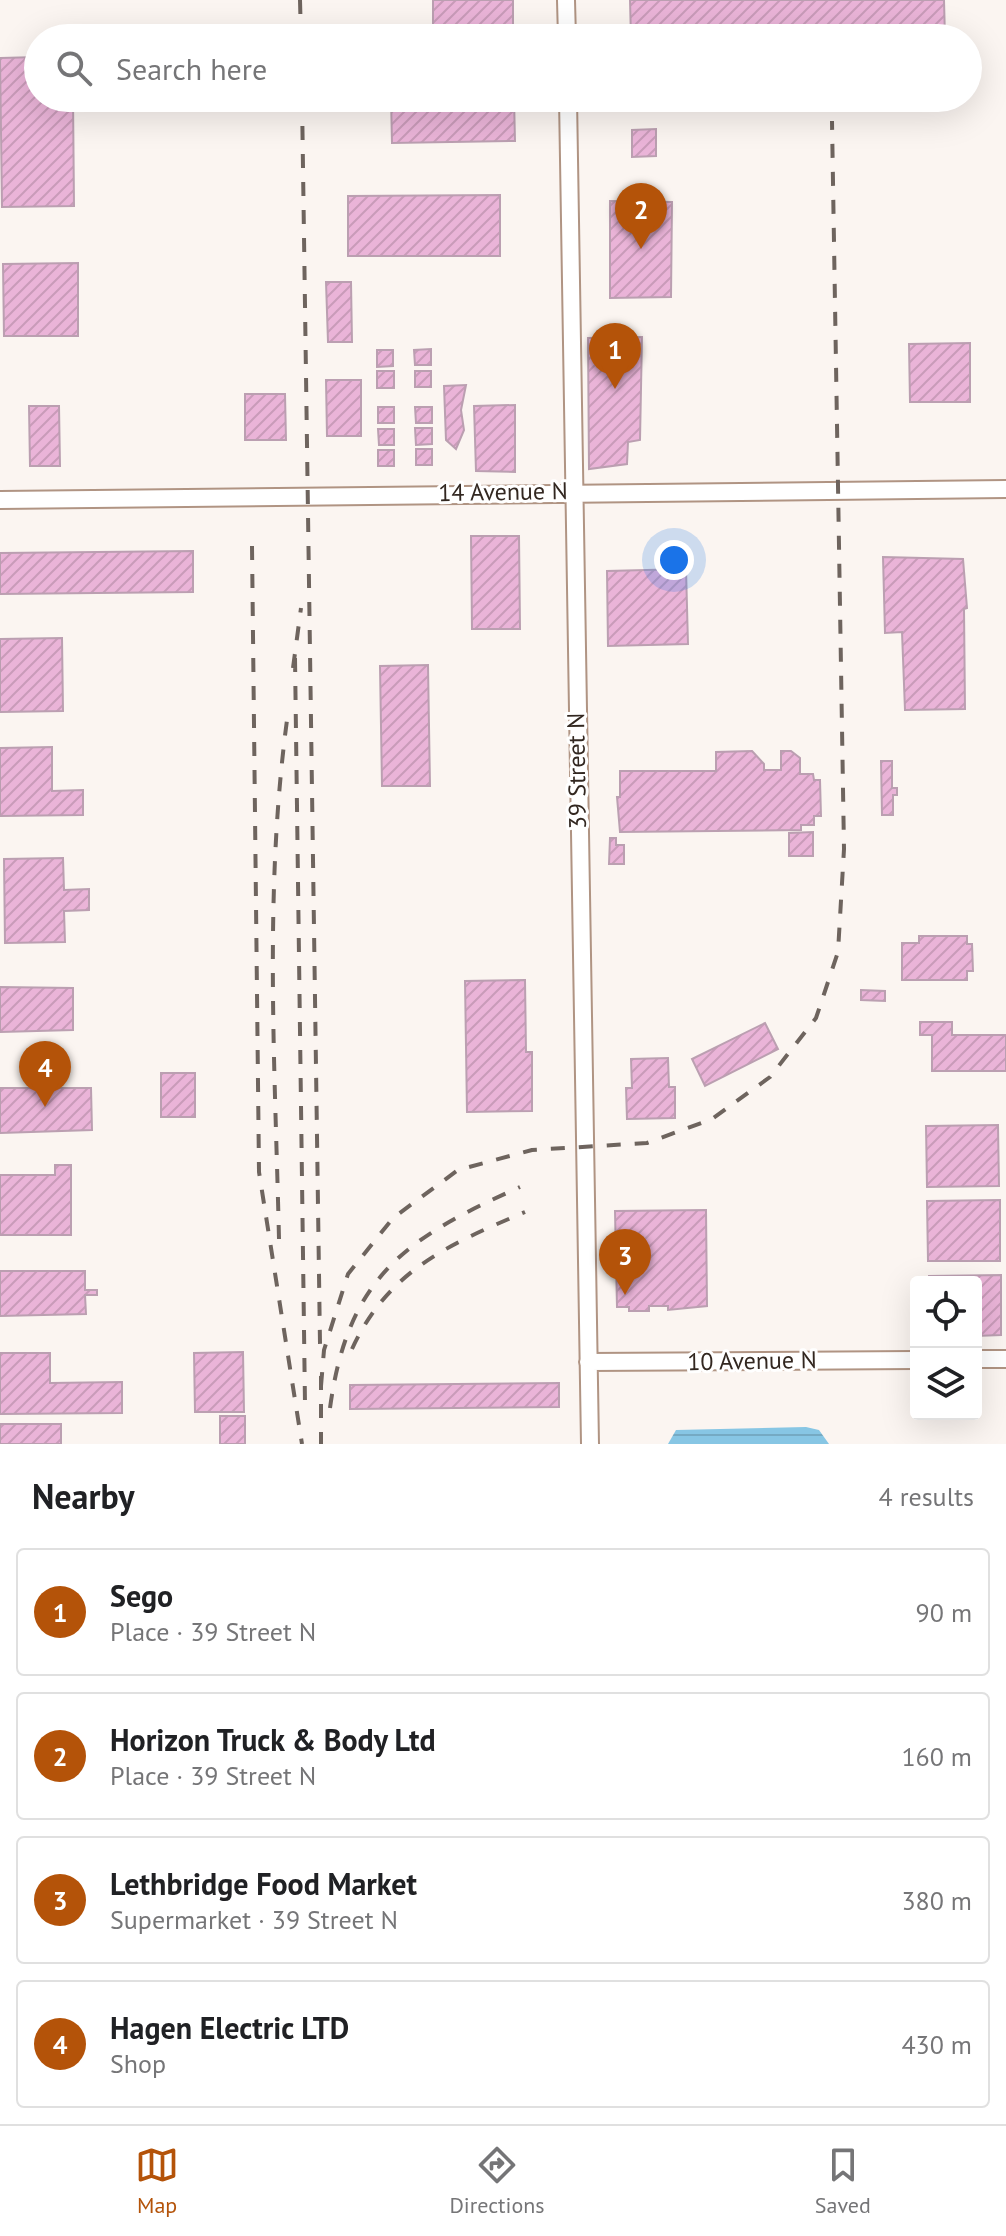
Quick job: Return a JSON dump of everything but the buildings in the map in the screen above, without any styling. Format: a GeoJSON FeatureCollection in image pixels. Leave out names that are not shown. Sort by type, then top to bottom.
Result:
{"type":"FeatureCollection","features":[{"type":"Feature","properties":{"kind":"street"},"geometry":{"type":"LineString","coordinates":[[566,0],[567,24]]}},
{"type":"Feature","properties":{"kind":"street","name":"39 Street N"},"geometry":{"type":"LineString","coordinates":[[568,112],[590,1444]]}},
{"type":"Feature","properties":{"kind":"street","name":"14 Avenue N"},"geometry":{"type":"LineString","coordinates":[[0,500],[573,491],[1006,489]]}},
{"type":"Feature","properties":{"kind":"street"},"geometry":{"type":"LineString","coordinates":[[982,1359],[1006,1359]]}},
{"type":"Feature","properties":{"kind":"street","name":"10 Avenue N"},"geometry":{"type":"LineString","coordinates":[[588,1362],[910,1360]]}},
{"type":"Feature","properties":{"kind":"water"},"geometry":{"type":"Polygon","coordinates":[[[806,1427],[819,1430],[829,1444],[668,1444],[676,1430],[806,1427]]]}},
{"type":"Feature","properties":{"kind":"railway"},"geometry":{"type":"LineString","coordinates":[[300,0],[301,24]]}},
{"type":"Feature","properties":{"kind":"railway"},"geometry":{"type":"LineString","coordinates":[[302,112],[320,1344]]}},
{"type":"Feature","properties":{"kind":"railway"},"geometry":{"type":"LineString","coordinates":[[321,1386],[324,1350],[348,1274],[393,1218],[458,1170],[532,1150],[647,1143],[712,1119],[770,1077],[816,1018],[838,952],[844,849],[832,121]]}},
{"type":"Feature","properties":{"kind":"railway"},"geometry":{"type":"LineString","coordinates":[[252,546],[259,1172],[302,1444]]}},
{"type":"Feature","properties":{"kind":"railway"},"geometry":{"type":"LineString","coordinates":[[293,668],[301,608]]}},
{"type":"Feature","properties":{"kind":"railway"},"geometry":{"type":"LineString","coordinates":[[295,658],[305,1404]]}},
{"type":"Feature","properties":{"kind":"railway"},"geometry":{"type":"LineString","coordinates":[[279,1239],[273,914],[275,849],[287,720]]}},
{"type":"Feature","properties":{"kind":"railway"},"geometry":{"type":"LineString","coordinates":[[330,1408],[351,1325],[368,1294],[389,1267],[445,1224],[520,1187]]}},
{"type":"Feature","properties":{"kind":"railway"},"geometry":{"type":"LineString","coordinates":[[352,1349],[367,1322],[403,1279],[447,1249],[525,1212]]}},
{"type":"Feature","properties":{"kind":"railway"},"geometry":{"type":"LineString","coordinates":[[321,1376],[321,1444]]}},
{"type":"Feature","properties":{"kind":"place","name":"Horizon Truck & Body Ltd"},"geometry":{"type":"Point","coordinates":[641,249]}},
{"type":"Feature","properties":{"kind":"place","name":"Sego"},"geometry":{"type":"Point","coordinates":[615,389]}},
{"type":"Feature","properties":{"kind":"place","name":"Hagen Electric LTD"},"geometry":{"type":"Point","coordinates":[45,1107]}},
{"type":"Feature","properties":{"kind":"place","name":"Lethbridge Food Market"},"geometry":{"type":"Point","coordinates":[625,1295]}}]}
